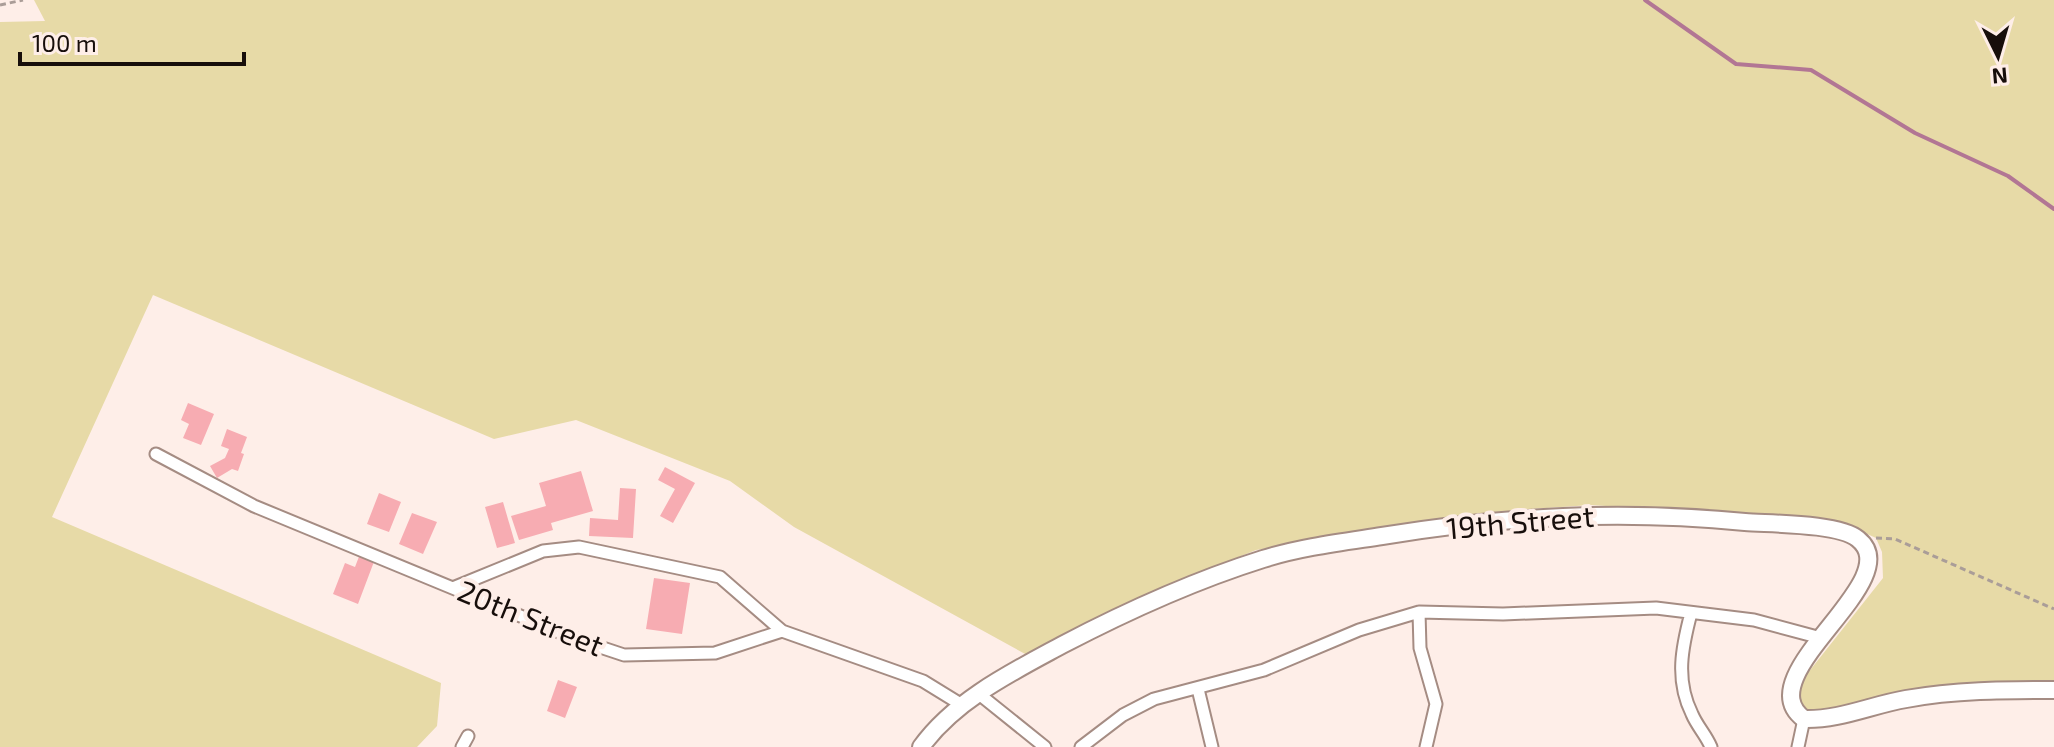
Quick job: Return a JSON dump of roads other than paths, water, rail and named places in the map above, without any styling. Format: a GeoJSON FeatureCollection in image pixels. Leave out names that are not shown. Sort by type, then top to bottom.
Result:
{"type":"FeatureCollection","features":[{"type":"Feature","properties":{"kind":"street","name":"20th Street"},"geometry":{"type":"LineString","coordinates":[[156,454],[254,506],[576,639],[624,655],[715,653],[782,631]]}},
{"type":"Feature","properties":{"kind":"street","name":"19th Street"},"geometry":{"type":"LineString","coordinates":[[925,745],[962,705],[1025,665],[1121,614],[1209,577],[1267,558],[1443,526],[1579,514],[1719,520],[1835,530],[1856,536],[1865,546],[1867,569],[1821,638]]}},
{"type":"Feature","properties":{"kind":"street"},"geometry":{"type":"LineString","coordinates":[[455,587],[543,551],[579,547],[720,577],[782,631],[923,681],[962,705]]}},
{"type":"Feature","properties":{"kind":"street"},"geometry":{"type":"LineString","coordinates":[[1081,747],[1123,715],[1144,705],[1264,670],[1359,630],[1419,612],[1503,614],[1656,608],[1754,620],[1821,638],[1804,662],[1790,693],[1796,713],[1804,719],[1825,719],[1955,691],[2054,690]]}},
{"type":"Feature","properties":{"kind":"street"},"geometry":{"type":"LineString","coordinates":[[1419,612],[1420,648],[1436,704],[1426,747]]}},
{"type":"Feature","properties":{"kind":"street"},"geometry":{"type":"LineString","coordinates":[[1691,613],[1680,674],[1692,715],[1711,747]]}},
{"type":"Feature","properties":{"kind":"street"},"geometry":{"type":"LineString","coordinates":[[1198,689],[1212,747]]}},
{"type":"Feature","properties":{"kind":"street"},"geometry":{"type":"LineString","coordinates":[[979,694],[1045,747]]}},
{"type":"Feature","properties":{"kind":"street"},"geometry":{"type":"LineString","coordinates":[[1798,747],[1804,719]]}},
{"type":"Feature","properties":{"kind":"waterway"},"geometry":{"type":"LineString","coordinates":[[1645,0],[1736,64],[1811,70],[1915,133],[2008,176],[2054,209]]}}]}
